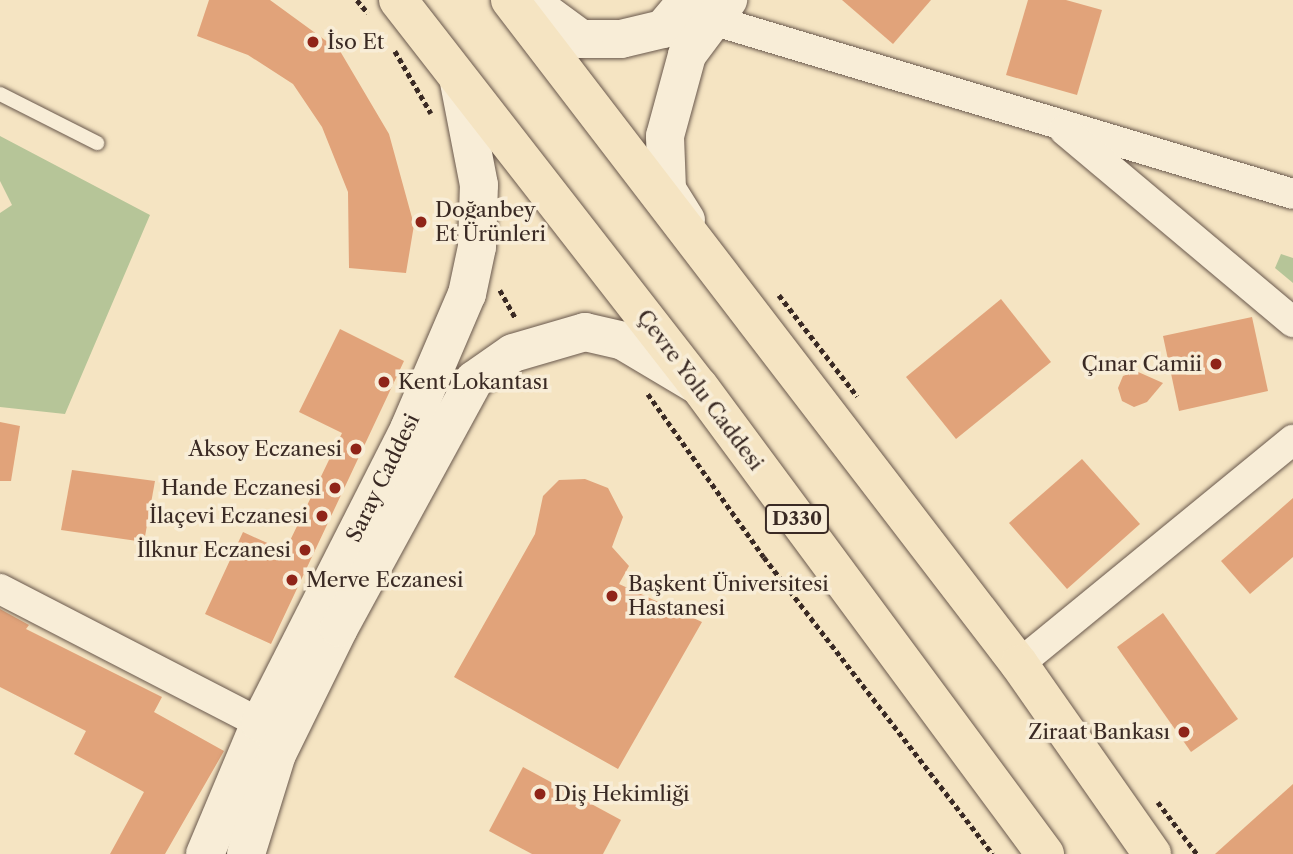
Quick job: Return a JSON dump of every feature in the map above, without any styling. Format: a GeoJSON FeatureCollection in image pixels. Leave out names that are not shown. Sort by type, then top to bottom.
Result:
{"type":"FeatureCollection","features":[{"type":"Feature","properties":{"kind":"highway"},"geometry":{"type":"LineString","coordinates":[[510,0],[706,251],[1019,664],[1152,854]]}},
{"type":"Feature","properties":{"kind":"highway","name":"Çevre Yolu Caddesi"},"geometry":{"type":"LineString","coordinates":[[385,8],[459,82],[698,386],[1045,854]]}},
{"type":"Feature","properties":{"kind":"street"},"geometry":{"type":"LineString","coordinates":[[528,0],[581,39],[621,39],[663,29],[709,7],[1053,121],[1293,194]]}},
{"type":"Feature","properties":{"kind":"street"},"geometry":{"type":"LineString","coordinates":[[706,251],[667,189],[665,136],[687,54],[709,7]]}},
{"type":"Feature","properties":{"kind":"street","name":"Saray Caddesi"},"geometry":{"type":"LineString","coordinates":[[205,854],[260,723],[409,429],[467,294],[477,247],[479,185],[459,82]]}},
{"type":"Feature","properties":{"kind":"street"},"geometry":{"type":"LineString","coordinates":[[1053,121],[1293,322]]}},
{"type":"Feature","properties":{"kind":"street","name":"Saray Caddesi"},"geometry":{"type":"LineString","coordinates":[[246,854],[277,754],[339,628],[474,380],[513,353],[585,332],[611,338],[698,386]]}},
{"type":"Feature","properties":{"kind":"street"},"geometry":{"type":"LineString","coordinates":[[1019,664],[1293,439]]}},
{"type":"Feature","properties":{"kind":"street"},"geometry":{"type":"LineString","coordinates":[[0,589],[260,723]]}},
{"type":"Feature","properties":{"kind":"lane"},"geometry":{"type":"LineString","coordinates":[[0,94],[97,144]]}},
{"type":"Feature","properties":{"kind":"path"},"geometry":{"type":"LineString","coordinates":[[357,0],[385,8]]}},
{"type":"Feature","properties":{"kind":"path"},"geometry":{"type":"LineString","coordinates":[[392,46],[433,116]]}},
{"type":"Feature","properties":{"kind":"path"},"geometry":{"type":"LineString","coordinates":[[477,247],[531,347]]}},
{"type":"Feature","properties":{"kind":"path"},"geometry":{"type":"LineString","coordinates":[[646,392],[764,557],[993,854]]}},
{"type":"Feature","properties":{"kind":"green space"},"geometry":{"type":"Polygon","coordinates":[[[0,136],[150,215],[65,414],[0,407],[0,213],[12,205],[0,181],[0,136]]]}},
{"type":"Feature","properties":{"kind":"green space"},"geometry":{"type":"Polygon","coordinates":[[[1281,254],[1293,258],[1293,283],[1275,268],[1281,254]]]}},
{"type":"Feature","properties":{"kind":"building"},"geometry":{"type":"Polygon","coordinates":[[[209,0],[270,0],[340,51],[389,134],[414,225],[406,273],[349,268],[348,192],[322,127],[293,84],[248,55],[197,36],[209,0]]]}},
{"type":"Feature","properties":{"kind":"building"},"geometry":{"type":"Polygon","coordinates":[[[842,0],[931,0],[893,44],[842,0]]]}},
{"type":"Feature","properties":{"kind":"building"},"geometry":{"type":"Polygon","coordinates":[[[1028,0],[1066,0],[1102,10],[1077,95],[1006,75],[1028,0]]]}},
{"type":"Feature","properties":{"kind":"building"},"geometry":{"type":"Polygon","coordinates":[[[1001,299],[1051,362],[956,439],[906,377],[1001,299]]]}},
{"type":"Feature","properties":{"kind":"building","name":"Çınar Camii"},"geometry":{"type":"Polygon","coordinates":[[[1252,317],[1268,391],[1179,411],[1163,336],[1252,317]]]}},
{"type":"Feature","properties":{"kind":"building"},"geometry":{"type":"Polygon","coordinates":[[[340,329],[404,361],[271,644],[205,614],[243,532],[285,551],[342,433],[299,412],[340,329]]]}},
{"type":"Feature","properties":{"kind":"building"},"geometry":{"type":"Polygon","coordinates":[[[1136,371],[1163,383],[1147,402],[1134,407],[1122,401],[1118,388],[1123,376],[1136,371]]]}},
{"type":"Feature","properties":{"kind":"building"},"geometry":{"type":"Polygon","coordinates":[[[0,422],[20,426],[11,481],[0,481],[0,422]]]}},
{"type":"Feature","properties":{"kind":"building"},"geometry":{"type":"Polygon","coordinates":[[[1082,459],[1140,524],[1067,589],[1009,523],[1082,459]]]}},
{"type":"Feature","properties":{"kind":"building"},"geometry":{"type":"Polygon","coordinates":[[[72,470],[155,481],[144,542],[61,530],[72,470]]]}},
{"type":"Feature","properties":{"kind":"building"},"geometry":{"type":"Polygon","coordinates":[[[585,479],[608,488],[623,517],[612,547],[629,566],[619,584],[702,622],[618,769],[454,677],[535,534],[543,496],[559,480],[585,479]]]}},
{"type":"Feature","properties":{"kind":"building"},"geometry":{"type":"Polygon","coordinates":[[[1293,498],[1293,557],[1250,594],[1221,561],[1293,498]]]}},
{"type":"Feature","properties":{"kind":"building"},"geometry":{"type":"Polygon","coordinates":[[[0,609],[29,625],[26,629],[162,697],[154,712],[224,751],[165,854],[110,854],[144,792],[74,754],[86,731],[0,687],[0,609]]]}},
{"type":"Feature","properties":{"kind":"building"},"geometry":{"type":"Polygon","coordinates":[[[1163,613],[1238,719],[1191,752],[1117,647],[1163,613]]]}},
{"type":"Feature","properties":{"kind":"building","name":"Diş Hekimliği"},"geometry":{"type":"Polygon","coordinates":[[[523,767],[621,820],[603,854],[532,854],[489,831],[523,767]]]}},
{"type":"Feature","properties":{"kind":"building"},"geometry":{"type":"Polygon","coordinates":[[[1293,784],[1293,854],[1215,854],[1293,784]]]}},
{"type":"Feature","properties":{"kind":"place","name":"İso Et"},"geometry":{"type":"Point","coordinates":[313,42]}},
{"type":"Feature","properties":{"kind":"place","name":"Doğanbey Et Ürünleri"},"geometry":{"type":"Point","coordinates":[421,222]}},
{"type":"Feature","properties":{"kind":"place","name":"Çınar Camii"},"geometry":{"type":"Point","coordinates":[1216,364]}},
{"type":"Feature","properties":{"kind":"place","name":"Kent Lokantası"},"geometry":{"type":"Point","coordinates":[384,382]}},
{"type":"Feature","properties":{"kind":"place","name":"Aksoy Eczanesi"},"geometry":{"type":"Point","coordinates":[356,449]}},
{"type":"Feature","properties":{"kind":"place","name":"Hande Eczanesi"},"geometry":{"type":"Point","coordinates":[335,488]}},
{"type":"Feature","properties":{"kind":"place","name":"İlaçevi Eczanesi"},"geometry":{"type":"Point","coordinates":[322,516]}},
{"type":"Feature","properties":{"kind":"place","name":"İlknur Eczanesi"},"geometry":{"type":"Point","coordinates":[305,550]}},
{"type":"Feature","properties":{"kind":"place","name":"Merve Eczanesi"},"geometry":{"type":"Point","coordinates":[292,580]}},
{"type":"Feature","properties":{"kind":"place","name":"Başkent Üniversitesi Hastanesi"},"geometry":{"type":"Point","coordinates":[612,596]}},
{"type":"Feature","properties":{"kind":"place","name":"Ziraat Bankası"},"geometry":{"type":"Point","coordinates":[1184,732]}},
{"type":"Feature","properties":{"kind":"place","name":"Diş Hekimliği"},"geometry":{"type":"Point","coordinates":[540,794]}}]}
